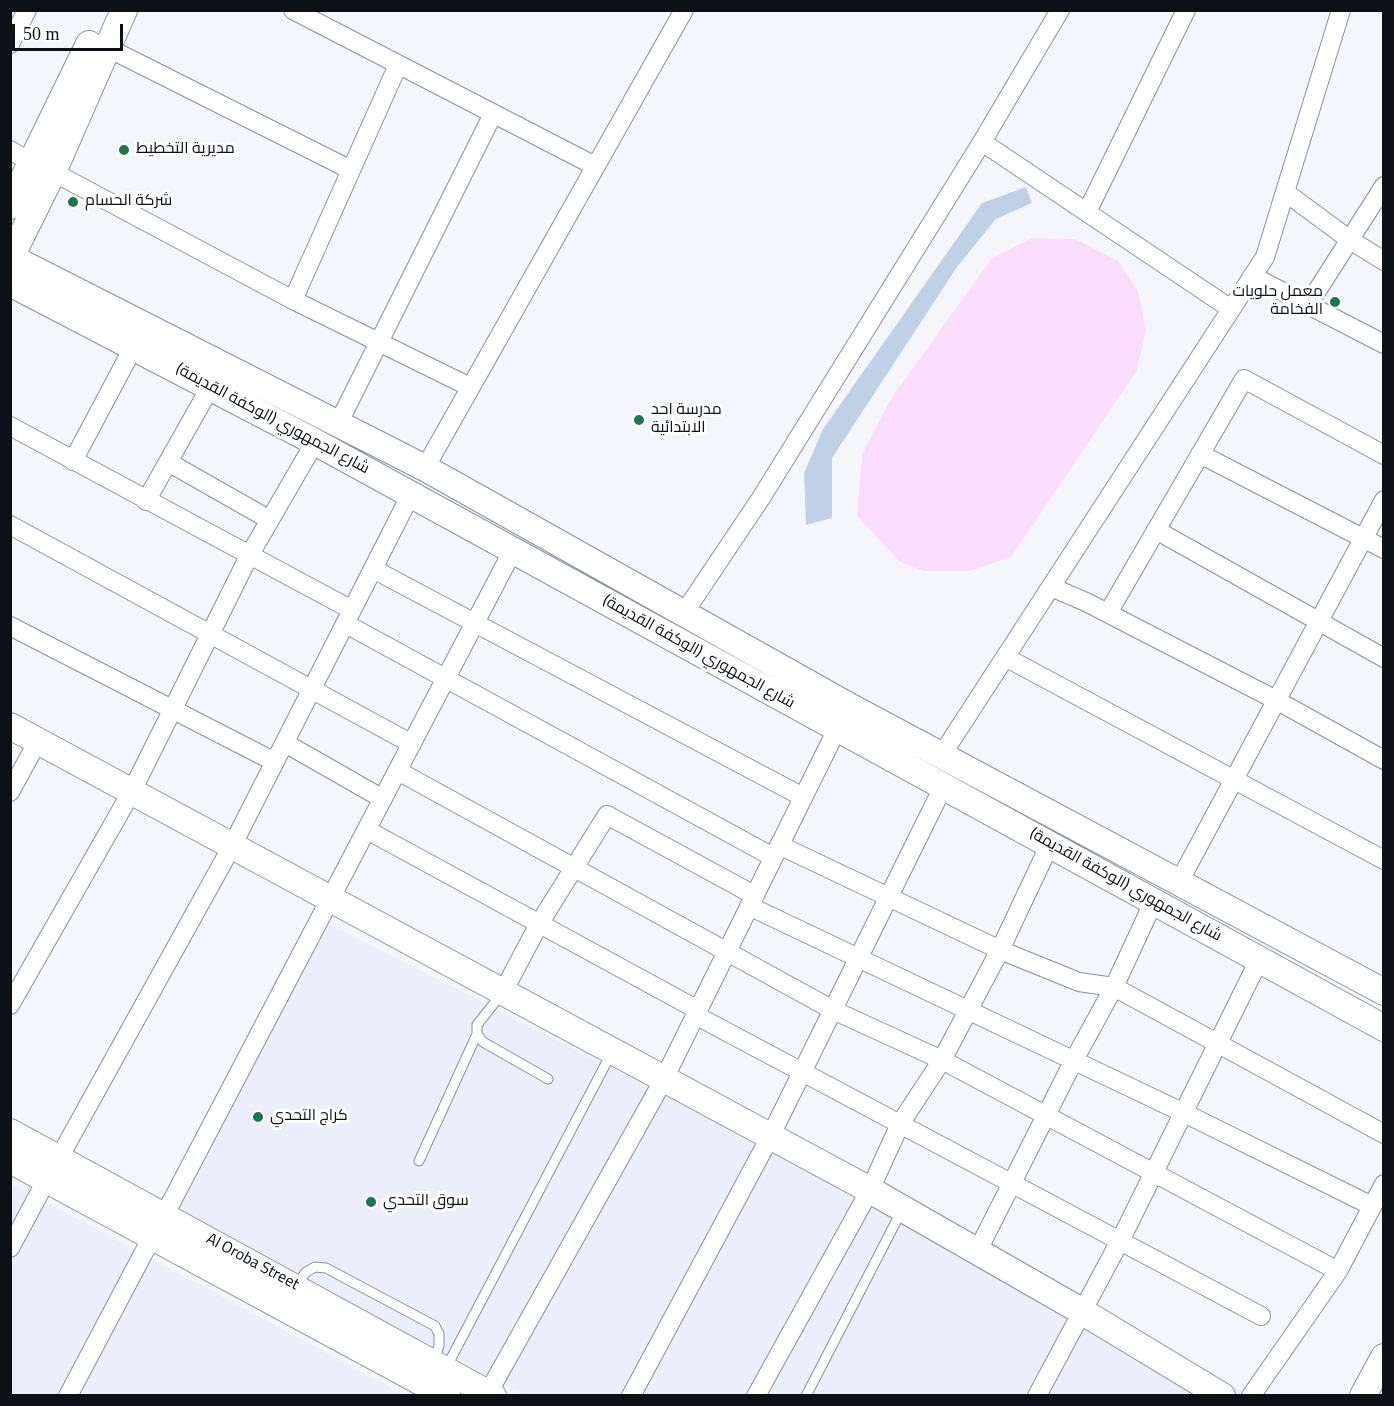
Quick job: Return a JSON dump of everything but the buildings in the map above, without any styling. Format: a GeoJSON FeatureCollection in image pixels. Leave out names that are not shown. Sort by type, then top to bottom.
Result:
{"type":"FeatureCollection","features":[{"type":"Feature","properties":{"kind":"main road"},"geometry":{"type":"LineString","coordinates":[[10,206],[104,10]]}},
{"type":"Feature","properties":{"kind":"main road"},"geometry":{"type":"LineString","coordinates":[[11,258],[32,162],[106,47],[124,10]]}},
{"type":"Feature","properties":{"kind":"main road","name":"شارع الجمهوري (الوكفة القديمة)"},"geometry":{"type":"LineString","coordinates":[[11,258],[424,468],[942,756],[1383,992]]}},
{"type":"Feature","properties":{"kind":"main road","name":"شارع الجمهوري (الوكفة القديمة)"},"geometry":{"type":"LineString","coordinates":[[10,283],[211,386],[411,494],[512,552],[837,729],[944,784],[1153,903],[1383,1028]]}},
{"type":"Feature","properties":{"kind":"main road"},"geometry":{"type":"LineString","coordinates":[[454,519],[468,492]]}},
{"type":"Feature","properties":{"kind":"main road"},"geometry":{"type":"LineString","coordinates":[[646,625],[661,600]]}},
{"type":"Feature","properties":{"kind":"main road"},"geometry":{"type":"LineString","coordinates":[[10,726],[870,1190],[1222,1395]]}},
{"type":"Feature","properties":{"kind":"main road","name":"Al Oroba Street"},"geometry":{"type":"LineString","coordinates":[[10,1132],[53,1169],[158,1226],[447,1395]]}},
{"type":"Feature","properties":{"kind":"main road","name":"Al Oroba Street"},"geometry":{"type":"LineString","coordinates":[[10,1160],[53,1169]]}},
{"type":"Feature","properties":{"kind":"main road","name":"Al Oroba Street"},"geometry":{"type":"LineString","coordinates":[[158,1226],[295,1287],[491,1394]]}},
{"type":"Feature","properties":{"kind":"main road"},"geometry":{"type":"LineString","coordinates":[[1363,1395],[1383,1357]]}},
{"type":"Feature","properties":{"kind":"street"},"geometry":{"type":"LineString","coordinates":[[10,45],[27,10]]}},
{"type":"Feature","properties":{"kind":"street"},"geometry":{"type":"LineString","coordinates":[[293,10],[595,166]]}},
{"type":"Feature","properties":{"kind":"street"},"geometry":{"type":"LineString","coordinates":[[424,468],[684,10]]}},
{"type":"Feature","properties":{"kind":"street"},"geometry":{"type":"LineString","coordinates":[[684,613],[760,498],[982,142],[1060,10]]}},
{"type":"Feature","properties":{"kind":"street"},"geometry":{"type":"LineString","coordinates":[[1087,212],[1185,10]]}},
{"type":"Feature","properties":{"kind":"street"},"geometry":{"type":"LineString","coordinates":[[942,756],[1265,257],[1340,11]]}},
{"type":"Feature","properties":{"kind":"street"},"geometry":{"type":"LineString","coordinates":[[106,47],[351,170]]}},
{"type":"Feature","properties":{"kind":"street"},"geometry":{"type":"LineString","coordinates":[[293,300],[398,65]]}},
{"type":"Feature","properties":{"kind":"street"},"geometry":{"type":"LineString","coordinates":[[338,424],[493,114]]}},
{"type":"Feature","properties":{"kind":"street"},"geometry":{"type":"LineString","coordinates":[[982,142],[1231,309]]}},
{"type":"Feature","properties":{"kind":"street"},"geometry":{"type":"LineString","coordinates":[[32,162],[293,300],[470,387]]}},
{"type":"Feature","properties":{"kind":"street"},"geometry":{"type":"LineString","coordinates":[[1308,305],[1382,190]]}},
{"type":"Feature","properties":{"kind":"street"},"geometry":{"type":"LineString","coordinates":[[1285,192],[1350,240],[1383,261]]}},
{"type":"Feature","properties":{"kind":"street"},"geometry":{"type":"LineString","coordinates":[[1252,276],[1383,344]]}},
{"type":"Feature","properties":{"kind":"street"},"geometry":{"type":"LineString","coordinates":[[74,461],[133,348]]}},
{"type":"Feature","properties":{"kind":"street"},"geometry":{"type":"LineString","coordinates":[[1108,613],[1244,379],[1383,455]]}},
{"type":"Feature","properties":{"kind":"street"},"geometry":{"type":"LineString","coordinates":[[146,501],[211,386]]}},
{"type":"Feature","properties":{"kind":"street"},"geometry":{"type":"LineString","coordinates":[[10,426],[249,556],[446,680],[776,851],[889,898],[1000,950],[1079,982],[1114,987],[1383,1134]]}},
{"type":"Feature","properties":{"kind":"street"},"geometry":{"type":"LineString","coordinates":[[10,1005],[132,791],[249,556],[315,442]]}},
{"type":"Feature","properties":{"kind":"street"},"geometry":{"type":"LineString","coordinates":[[1200,454],[1383,549]]}},
{"type":"Feature","properties":{"kind":"street"},"geometry":{"type":"LineString","coordinates":[[168,462],[270,520]]}},
{"type":"Feature","properties":{"kind":"street"},"geometry":{"type":"LineString","coordinates":[[10,1248],[232,846],[411,494]]}},
{"type":"Feature","properties":{"kind":"street"},"geometry":{"type":"LineString","coordinates":[[1179,882],[1383,500]]}},
{"type":"Feature","properties":{"kind":"street"},"geometry":{"type":"LineString","coordinates":[[10,525],[211,632],[412,744]]}},
{"type":"Feature","properties":{"kind":"street"},"geometry":{"type":"LineString","coordinates":[[1156,530],[1383,658]]}},
{"type":"Feature","properties":{"kind":"street"},"geometry":{"type":"LineString","coordinates":[[68,1395],[512,552]]}},
{"type":"Feature","properties":{"kind":"street"},"geometry":{"type":"LineString","coordinates":[[373,569],[803,796]]}},
{"type":"Feature","properties":{"kind":"street"},"geometry":{"type":"LineString","coordinates":[[1051,587],[1108,613],[1276,700],[1383,760]]}},
{"type":"Feature","properties":{"kind":"street"},"geometry":{"type":"LineString","coordinates":[[10,626],[275,762]]}},
{"type":"Feature","properties":{"kind":"street"},"geometry":{"type":"LineString","coordinates":[[1005,657],[1383,860]]}},
{"type":"Feature","properties":{"kind":"street"},"geometry":{"type":"LineString","coordinates":[[491,1394],[664,1079],[837,729]]}},
{"type":"Feature","properties":{"kind":"street"},"geometry":{"type":"LineString","coordinates":[[10,792],[38,741]]}},
{"type":"Feature","properties":{"kind":"street"},"geometry":{"type":"LineString","coordinates":[[285,743],[383,799]]}},
{"type":"Feature","properties":{"kind":"street"},"geometry":{"type":"LineString","coordinates":[[398,771],[833,1010],[942,1060],[1338,1271]]}},
{"type":"Feature","properties":{"kind":"street"},"geometry":{"type":"LineString","coordinates":[[631,1395],[770,1137],[944,784]]}},
{"type":"Feature","properties":{"kind":"street"},"geometry":{"type":"LineString","coordinates":[[503,992],[539,924],[607,815],[752,901],[859,958],[1184,1113],[1372,1206]]}},
{"type":"Feature","properties":{"kind":"street"},"geometry":{"type":"LineString","coordinates":[[367,830],[802,1072],[1121,1239],[1262,1316]]}},
{"type":"Feature","properties":{"kind":"street"},"geometry":{"type":"LineString","coordinates":[[756,1395],[870,1190],[900,1124],[942,1060],[1000,950],[1050,844]]}},
{"type":"Feature","properties":{"kind":"street"},"geometry":{"type":"LineString","coordinates":[[977,1252],[1073,1062],[1114,987],[1153,903]]}},
{"type":"Feature","properties":{"kind":"street"},"geometry":{"type":"LineString","coordinates":[[1037,1395],[1121,1239],[1258,960]]}},
{"type":"Feature","properties":{"kind":"street"},"geometry":{"type":"LineString","coordinates":[[1251,1395],[1338,1271],[1383,1184]]}},
{"type":"Feature","properties":{"kind":"lane"},"geometry":{"type":"LineString","coordinates":[[420,1161],[477,1034],[477,1024],[503,992]]}},
{"type":"Feature","properties":{"kind":"lane"},"geometry":{"type":"LineString","coordinates":[[477,1034],[483,1042],[548,1079]]}},
{"type":"Feature","properties":{"kind":"lane"},"geometry":{"type":"LineString","coordinates":[[439,1366],[612,1052]]}},
{"type":"Feature","properties":{"kind":"lane"},"geometry":{"type":"LineString","coordinates":[[806,1395],[902,1210]]}},
{"type":"Feature","properties":{"kind":"shaded area"},"geometry":{"type":"Polygon","coordinates":[[[1032,238],[1075,239],[1118,261],[1138,291],[1146,329],[1137,370],[1011,557],[970,571],[924,571],[900,562],[857,516],[862,455],[890,400],[992,258],[1032,238]]]}},
{"type":"Feature","properties":{"kind":"shaded area"},"geometry":{"type":"Polygon","coordinates":[[[322,920],[1252,1395],[524,1395],[175,1209],[322,920]]]}},
{"type":"Feature","properties":{"kind":"shaded area"},"geometry":{"type":"Polygon","coordinates":[[[11,1183],[405,1395],[11,1395],[11,1183]]]}},
{"type":"Feature","properties":{"kind":"place","name":"مديرية التخطيط"},"geometry":{"type":"Point","coordinates":[124,150]}},
{"type":"Feature","properties":{"kind":"place","name":"شركة الحسام"},"geometry":{"type":"Point","coordinates":[73,202]}},
{"type":"Feature","properties":{"kind":"place","name":"معمل حلويات الفخامة"},"geometry":{"type":"Point","coordinates":[1335,302]}},
{"type":"Feature","properties":{"kind":"place","name":"مدرسة احد الابتدائية"},"geometry":{"type":"Point","coordinates":[639,420]}},
{"type":"Feature","properties":{"kind":"place","name":"كراج التحدي"},"geometry":{"type":"Point","coordinates":[258,1117]}},
{"type":"Feature","properties":{"kind":"place","name":"سوق التحدي"},"geometry":{"type":"Point","coordinates":[371,1202]}}]}
